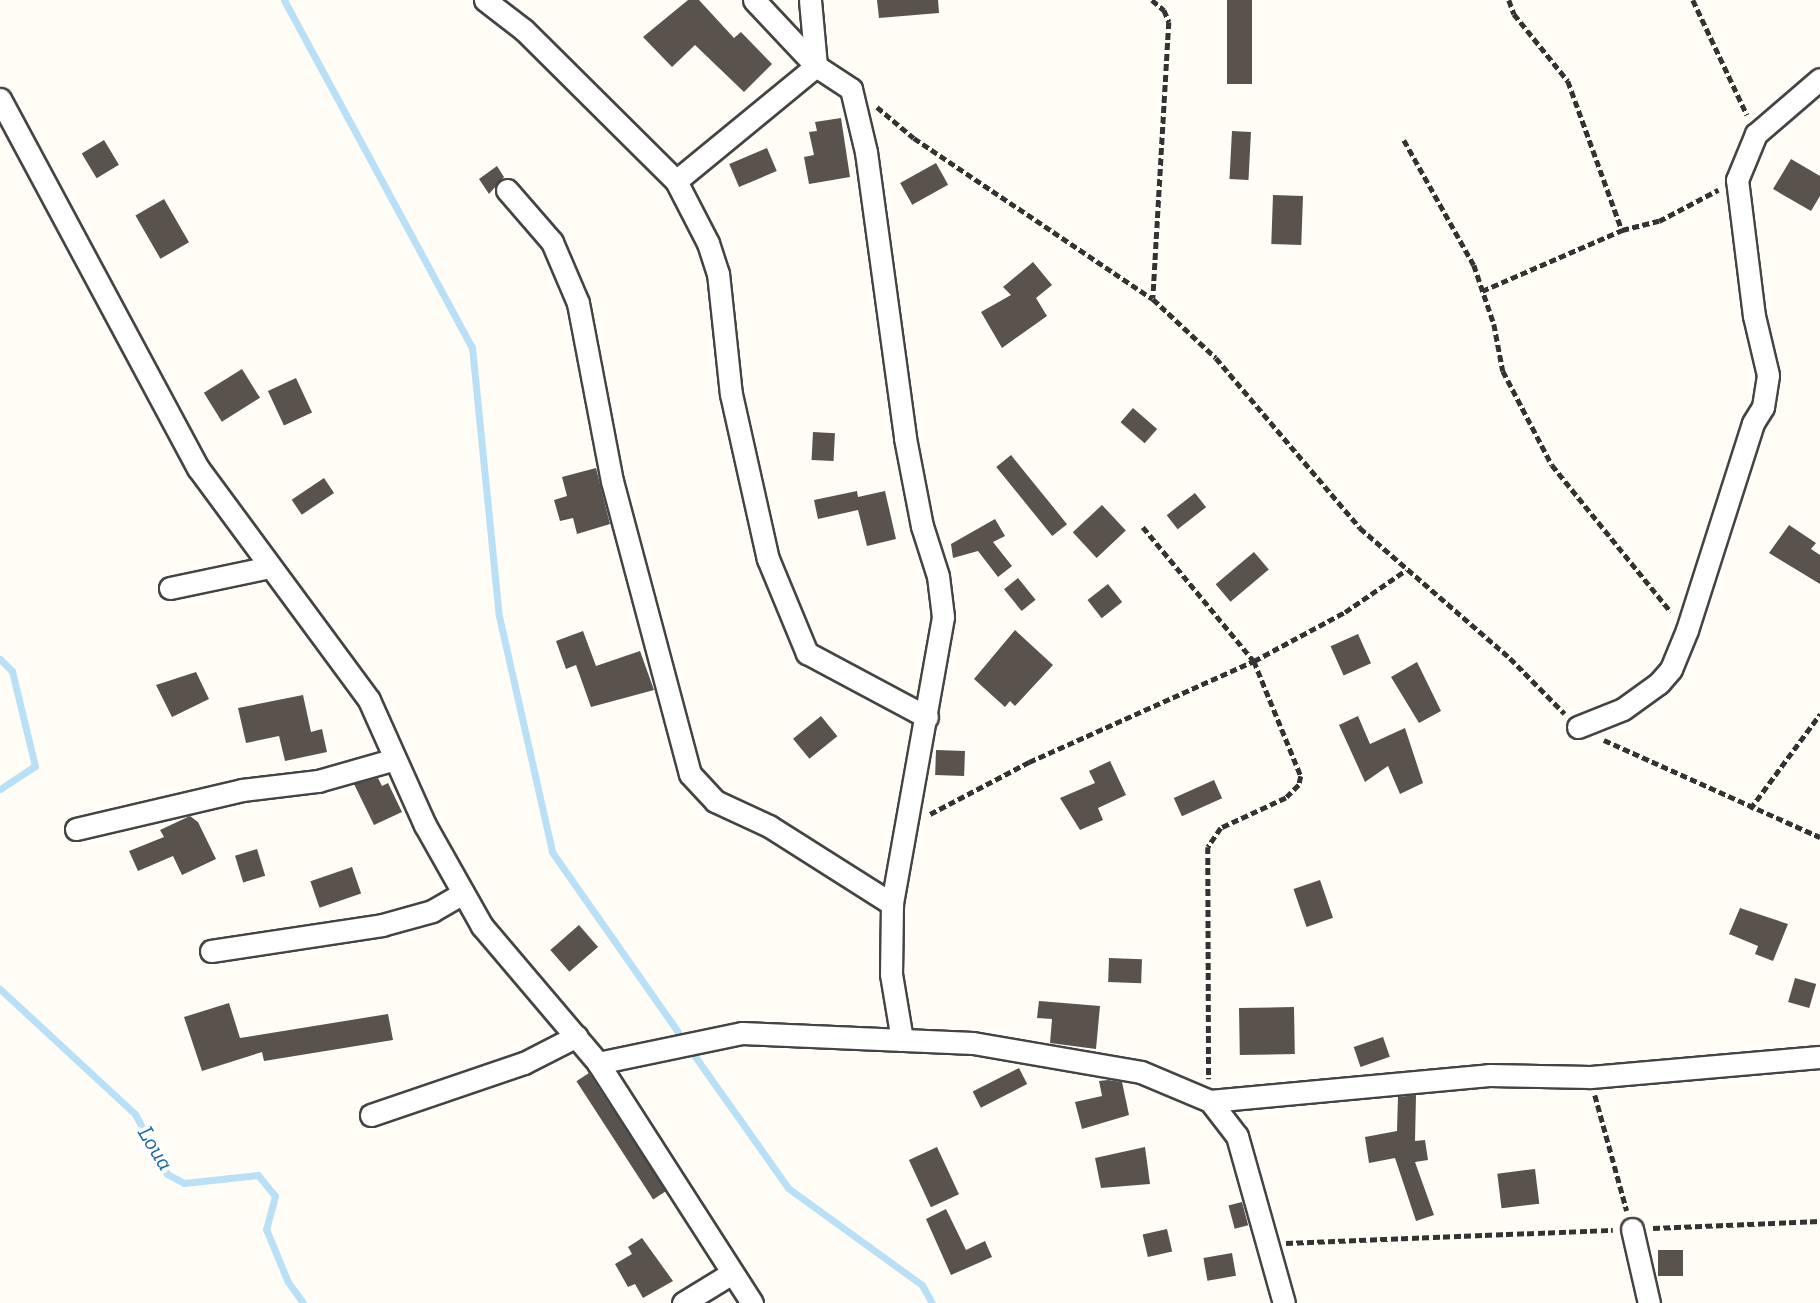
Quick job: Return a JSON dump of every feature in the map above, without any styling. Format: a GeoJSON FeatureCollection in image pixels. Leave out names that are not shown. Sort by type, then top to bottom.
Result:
{"type":"FeatureCollection","features":[{"type":"Feature","properties":{"kind":"street"},"geometry":{"type":"LineString","coordinates":[[485,0],[524,30],[676,181],[708,243],[718,273],[731,394],[768,559],[807,653],[927,717]]}},
{"type":"Feature","properties":{"kind":"street"},"geometry":{"type":"LineString","coordinates":[[754,0],[816,66],[851,89],[866,152],[905,438],[922,526],[938,576],[943,617],[927,717],[902,830],[892,904],[891,974],[902,1040]]}},
{"type":"Feature","properties":{"kind":"street"},"geometry":{"type":"LineString","coordinates":[[810,0],[816,66]]}},
{"type":"Feature","properties":{"kind":"street"},"geometry":{"type":"LineString","coordinates":[[676,181],[816,66]]}},
{"type":"Feature","properties":{"kind":"street"},"geometry":{"type":"LineString","coordinates":[[1578,727],[1623,709],[1659,683],[1671,669],[1687,630],[1753,423],[1763,407],[1768,375],[1754,316],[1737,180],[1756,134],[1820,79]]}},
{"type":"Feature","properties":{"kind":"street"},"geometry":{"type":"LineString","coordinates":[[0,99],[198,468],[369,700],[395,759],[482,926],[598,1063],[752,1303]]}},
{"type":"Feature","properties":{"kind":"street"},"geometry":{"type":"LineString","coordinates":[[507,190],[552,242],[578,303],[612,481],[690,774],[715,801],[769,826],[892,904]]}},
{"type":"Feature","properties":{"kind":"street"},"geometry":{"type":"LineString","coordinates":[[170,587],[270,567]]}},
{"type":"Feature","properties":{"kind":"street"},"geometry":{"type":"LineString","coordinates":[[76,829],[242,790],[318,781],[395,759]]}},
{"type":"Feature","properties":{"kind":"street"},"geometry":{"type":"LineString","coordinates":[[211,951],[382,925],[432,911],[463,893]]}},
{"type":"Feature","properties":{"kind":"street"},"geometry":{"type":"LineString","coordinates":[[598,1063],[742,1033],[973,1043],[1141,1072],[1210,1101],[1489,1074],[1590,1077],[1820,1057]]}},
{"type":"Feature","properties":{"kind":"street"},"geometry":{"type":"LineString","coordinates":[[371,1115],[524,1062],[577,1036]]}},
{"type":"Feature","properties":{"kind":"street"},"geometry":{"type":"LineString","coordinates":[[1210,1101],[1237,1136],[1284,1303]]}},
{"type":"Feature","properties":{"kind":"street"},"geometry":{"type":"LineString","coordinates":[[1632,1229],[1649,1303]]}},
{"type":"Feature","properties":{"kind":"street"},"geometry":{"type":"LineString","coordinates":[[683,1303],[732,1273]]}},
{"type":"Feature","properties":{"kind":"path"},"geometry":{"type":"LineString","coordinates":[[1152,0],[1164,10],[1169,22],[1153,299]]}},
{"type":"Feature","properties":{"kind":"path"},"geometry":{"type":"LineString","coordinates":[[1509,0],[1514,14],[1568,81],[1622,230]]}},
{"type":"Feature","properties":{"kind":"path"},"geometry":{"type":"LineString","coordinates":[[1693,0],[1756,134]]}},
{"type":"Feature","properties":{"kind":"path"},"geometry":{"type":"LineString","coordinates":[[851,89],[914,138],[1153,299],[1216,358],[1360,528],[1510,658],[1578,727],[1750,809],[1820,836]]}},
{"type":"Feature","properties":{"kind":"path"},"geometry":{"type":"LineString","coordinates":[[1404,140],[1474,265],[1503,371],[1552,465],[1620,555],[1687,630]]}},
{"type":"Feature","properties":{"kind":"path"},"geometry":{"type":"LineString","coordinates":[[1482,291],[1622,230],[1659,220],[1737,180]]}},
{"type":"Feature","properties":{"kind":"path"},"geometry":{"type":"LineString","coordinates":[[1143,527],[1254,661],[1301,776],[1299,785],[1286,798],[1221,828],[1208,847],[1210,1101]]}},
{"type":"Feature","properties":{"kind":"path"},"geometry":{"type":"LineString","coordinates":[[902,830],[1029,762],[1254,661],[1345,612],[1406,570]]}},
{"type":"Feature","properties":{"kind":"path"},"geometry":{"type":"LineString","coordinates":[[1750,809],[1820,714]]}},
{"type":"Feature","properties":{"kind":"path"},"geometry":{"type":"LineString","coordinates":[[1590,1077],[1632,1229]]}},
{"type":"Feature","properties":{"kind":"path"},"geometry":{"type":"LineString","coordinates":[[1269,1243],[1820,1221]]}},
{"type":"Feature","properties":{"kind":"building"},"geometry":{"type":"Polygon","coordinates":[[[688,0],[699,0],[734,38],[741,32],[772,64],[744,92],[695,45],[672,67],[643,37],[688,0]]]}},
{"type":"Feature","properties":{"kind":"building"},"geometry":{"type":"Polygon","coordinates":[[[877,0],[938,0],[939,13],[879,18],[877,0]]]}},
{"type":"Feature","properties":{"kind":"building"},"geometry":{"type":"Polygon","coordinates":[[[1227,0],[1252,0],[1252,84],[1227,84],[1227,0]]]}},
{"type":"Feature","properties":{"kind":"building"},"geometry":{"type":"Polygon","coordinates":[[[841,118],[850,177],[809,184],[804,157],[814,155],[809,132],[817,131],[815,122],[841,118]]]}},
{"type":"Feature","properties":{"kind":"building"},"geometry":{"type":"Polygon","coordinates":[[[1232,131],[1251,132],[1248,180],[1229,179],[1232,131]]]}},
{"type":"Feature","properties":{"kind":"building"},"geometry":{"type":"Polygon","coordinates":[[[104,140],[119,165],[97,178],[82,153],[104,140]]]}},
{"type":"Feature","properties":{"kind":"building"},"geometry":{"type":"Polygon","coordinates":[[[767,148],[777,171],[739,187],[729,164],[767,148]]]}},
{"type":"Feature","properties":{"kind":"building"},"geometry":{"type":"Polygon","coordinates":[[[1791,159],[1820,176],[1820,196],[1811,211],[1773,189],[1791,159]]]}},
{"type":"Feature","properties":{"kind":"building"},"geometry":{"type":"Polygon","coordinates":[[[936,163],[948,185],[912,205],[900,183],[936,163]]]}},
{"type":"Feature","properties":{"kind":"building"},"geometry":{"type":"Polygon","coordinates":[[[497,166],[504,177],[489,194],[479,179],[497,166]]]}},
{"type":"Feature","properties":{"kind":"building"},"geometry":{"type":"Polygon","coordinates":[[[1273,195],[1303,196],[1301,245],[1271,244],[1273,195]]]}},
{"type":"Feature","properties":{"kind":"building"},"geometry":{"type":"Polygon","coordinates":[[[164,199],[189,242],[160,259],[135,216],[164,199]]]}},
{"type":"Feature","properties":{"kind":"building"},"geometry":{"type":"Polygon","coordinates":[[[1033,262],[1052,285],[1036,298],[1047,316],[1002,348],[981,312],[1011,295],[1003,287],[1033,262]]]}},
{"type":"Feature","properties":{"kind":"building"},"geometry":{"type":"Polygon","coordinates":[[[242,369],[260,398],[222,422],[204,393],[242,369]]]}},
{"type":"Feature","properties":{"kind":"building"},"geometry":{"type":"Polygon","coordinates":[[[296,378],[312,412],[284,426],[268,391],[296,378]]]}},
{"type":"Feature","properties":{"kind":"building"},"geometry":{"type":"Polygon","coordinates":[[[1133,408],[1157,429],[1145,443],[1121,422],[1133,408]]]}},
{"type":"Feature","properties":{"kind":"building"},"geometry":{"type":"Polygon","coordinates":[[[813,432],[835,433],[834,461],[812,460],[813,432]]]}},
{"type":"Feature","properties":{"kind":"building"},"geometry":{"type":"Polygon","coordinates":[[[1011,455],[1067,524],[1052,536],[996,467],[1011,455]]]}},
{"type":"Feature","properties":{"kind":"building"},"geometry":{"type":"Polygon","coordinates":[[[596,468],[610,524],[577,534],[573,518],[560,521],[554,500],[567,496],[562,477],[596,468]]]}},
{"type":"Feature","properties":{"kind":"building"},"geometry":{"type":"Polygon","coordinates":[[[324,478],[334,493],[302,515],[292,500],[324,478]]]}},
{"type":"Feature","properties":{"kind":"building"},"geometry":{"type":"Polygon","coordinates":[[[857,491],[858,497],[885,491],[896,539],[867,546],[858,510],[818,519],[814,500],[857,491]]]}},
{"type":"Feature","properties":{"kind":"building"},"geometry":{"type":"Polygon","coordinates":[[[1195,493],[1206,507],[1178,529],[1167,515],[1195,493]]]}},
{"type":"Feature","properties":{"kind":"building"},"geometry":{"type":"Polygon","coordinates":[[[1102,505],[1126,531],[1097,558],[1073,532],[1102,505]]]}},
{"type":"Feature","properties":{"kind":"building"},"geometry":{"type":"Polygon","coordinates":[[[995,519],[1005,536],[993,542],[1012,566],[998,577],[978,551],[953,558],[951,544],[995,519]]]}},
{"type":"Feature","properties":{"kind":"building"},"geometry":{"type":"Polygon","coordinates":[[[1789,525],[1816,543],[1811,549],[1820,555],[1820,584],[1769,553],[1789,525]]]}},
{"type":"Feature","properties":{"kind":"building"},"geometry":{"type":"Polygon","coordinates":[[[1254,552],[1269,570],[1230,602],[1216,584],[1254,552]]]}},
{"type":"Feature","properties":{"kind":"building"},"geometry":{"type":"Polygon","coordinates":[[[1018,578],[1036,600],[1022,611],[1004,589],[1018,578]]]}},
{"type":"Feature","properties":{"kind":"building"},"geometry":{"type":"Polygon","coordinates":[[[1108,584],[1122,602],[1102,618],[1088,600],[1108,584]]]}},
{"type":"Feature","properties":{"kind":"building"},"geometry":{"type":"Polygon","coordinates":[[[1015,630],[1053,665],[1015,706],[1010,701],[1005,707],[974,679],[1015,630]]]}},
{"type":"Feature","properties":{"kind":"building"},"geometry":{"type":"Polygon","coordinates":[[[583,631],[596,666],[640,651],[654,690],[591,707],[576,665],[566,669],[556,641],[583,631]]]}},
{"type":"Feature","properties":{"kind":"building"},"geometry":{"type":"Polygon","coordinates":[[[1358,634],[1371,663],[1344,675],[1331,646],[1358,634]]]}},
{"type":"Feature","properties":{"kind":"building"},"geometry":{"type":"Polygon","coordinates":[[[1417,662],[1441,711],[1419,723],[1391,677],[1417,662]]]}},
{"type":"Feature","properties":{"kind":"building"},"geometry":{"type":"Polygon","coordinates":[[[196,672],[209,699],[172,717],[156,685],[196,672]]]}},
{"type":"Feature","properties":{"kind":"building"},"geometry":{"type":"Polygon","coordinates":[[[303,695],[311,732],[322,729],[327,752],[285,761],[279,736],[246,743],[238,708],[303,695]]]}},
{"type":"Feature","properties":{"kind":"building"},"geometry":{"type":"Polygon","coordinates":[[[821,716],[837,736],[809,759],[793,739],[821,716]]]}},
{"type":"Feature","properties":{"kind":"building"},"geometry":{"type":"Polygon","coordinates":[[[1358,716],[1370,744],[1405,728],[1423,783],[1400,794],[1388,766],[1365,782],[1339,725],[1358,716]]]}},
{"type":"Feature","properties":{"kind":"building"},"geometry":{"type":"Polygon","coordinates":[[[936,750],[965,751],[964,776],[935,775],[936,750]]]}},
{"type":"Feature","properties":{"kind":"building"},"geometry":{"type":"Polygon","coordinates":[[[1110,761],[1126,795],[1098,808],[1103,820],[1080,830],[1060,798],[1095,783],[1089,771],[1110,761]]]}},
{"type":"Feature","properties":{"kind":"building"},"geometry":{"type":"Polygon","coordinates":[[[378,778],[382,786],[388,783],[402,812],[374,825],[354,784],[378,778]]]}},
{"type":"Feature","properties":{"kind":"building"},"geometry":{"type":"Polygon","coordinates":[[[1214,780],[1222,798],[1182,816],[1174,798],[1214,780]]]}},
{"type":"Feature","properties":{"kind":"building"},"geometry":{"type":"Polygon","coordinates":[[[190,816],[198,822],[216,859],[182,875],[173,856],[138,871],[129,851],[164,837],[160,830],[190,816]]]}},
{"type":"Feature","properties":{"kind":"building"},"geometry":{"type":"Polygon","coordinates":[[[257,849],[265,876],[243,883],[235,856],[257,849]]]}},
{"type":"Feature","properties":{"kind":"building"},"geometry":{"type":"Polygon","coordinates":[[[352,867],[361,893],[320,908],[310,881],[352,867]]]}},
{"type":"Feature","properties":{"kind":"building"},"geometry":{"type":"Polygon","coordinates":[[[1320,880],[1333,918],[1307,927],[1294,889],[1320,880]]]}},
{"type":"Feature","properties":{"kind":"building"},"geometry":{"type":"Polygon","coordinates":[[[1740,908],[1788,924],[1773,961],[1755,954],[1758,946],[1729,934],[1740,908]]]}},
{"type":"Feature","properties":{"kind":"building"},"geometry":{"type":"Polygon","coordinates":[[[579,925],[598,947],[569,972],[550,950],[579,925]]]}},
{"type":"Feature","properties":{"kind":"building"},"geometry":{"type":"Polygon","coordinates":[[[1109,958],[1142,959],[1141,983],[1108,982],[1109,958]]]}},
{"type":"Feature","properties":{"kind":"building"},"geometry":{"type":"Polygon","coordinates":[[[1795,978],[1816,984],[1809,1008],[1788,1002],[1795,978]]]}},
{"type":"Feature","properties":{"kind":"building"},"geometry":{"type":"Polygon","coordinates":[[[1039,1001],[1100,1006],[1096,1049],[1050,1043],[1052,1019],[1037,1018],[1039,1001]]]}},
{"type":"Feature","properties":{"kind":"building"},"geometry":{"type":"Polygon","coordinates":[[[229,1003],[240,1038],[388,1014],[393,1040],[264,1061],[262,1052],[202,1071],[184,1017],[229,1003]]]}},
{"type":"Feature","properties":{"kind":"building"},"geometry":{"type":"Polygon","coordinates":[[[1294,1007],[1295,1054],[1240,1055],[1239,1008],[1294,1007]]]}},
{"type":"Feature","properties":{"kind":"building"},"geometry":{"type":"Polygon","coordinates":[[[1383,1037],[1390,1057],[1361,1067],[1354,1047],[1383,1037]]]}},
{"type":"Feature","properties":{"kind":"building"},"geometry":{"type":"Polygon","coordinates":[[[1019,1068],[1027,1084],[981,1108],[973,1092],[1019,1068]]]}},
{"type":"Feature","properties":{"kind":"building"},"geometry":{"type":"Polygon","coordinates":[[[589,1073],[666,1191],[653,1199],[576,1081],[589,1073]]]}},
{"type":"Feature","properties":{"kind":"building"},"geometry":{"type":"Polygon","coordinates":[[[1099,1081],[1122,1082],[1129,1115],[1082,1129],[1075,1102],[1102,1096],[1099,1081]]]}},
{"type":"Feature","properties":{"kind":"building"},"geometry":{"type":"Polygon","coordinates":[[[1416,1095],[1415,1141],[1425,1140],[1428,1160],[1415,1162],[1434,1215],[1416,1221],[1395,1158],[1369,1163],[1365,1137],[1397,1131],[1398,1097],[1416,1095]]]}},
{"type":"Feature","properties":{"kind":"building"},"geometry":{"type":"Polygon","coordinates":[[[937,1147],[959,1194],[931,1207],[909,1160],[937,1147]]]}},
{"type":"Feature","properties":{"kind":"building"},"geometry":{"type":"Polygon","coordinates":[[[1145,1147],[1150,1184],[1101,1188],[1095,1158],[1145,1147]]]}},
{"type":"Feature","properties":{"kind":"building"},"geometry":{"type":"Polygon","coordinates":[[[1535,1169],[1539,1204],[1502,1208],[1497,1174],[1535,1169]]]}},
{"type":"Feature","properties":{"kind":"building"},"geometry":{"type":"Polygon","coordinates":[[[1242,1202],[1248,1225],[1235,1229],[1228,1206],[1242,1202]]]}},
{"type":"Feature","properties":{"kind":"building"},"geometry":{"type":"Polygon","coordinates":[[[946,1209],[966,1250],[985,1241],[992,1257],[951,1275],[926,1219],[946,1209]]]}},
{"type":"Feature","properties":{"kind":"building"},"geometry":{"type":"Polygon","coordinates":[[[1167,1229],[1172,1251],[1148,1257],[1143,1235],[1167,1229]]]}},
{"type":"Feature","properties":{"kind":"building"},"geometry":{"type":"Polygon","coordinates":[[[642,1238],[673,1281],[643,1298],[635,1284],[628,1287],[615,1264],[632,1254],[628,1247],[642,1238]]]}},
{"type":"Feature","properties":{"kind":"building"},"geometry":{"type":"Polygon","coordinates":[[[1658,1250],[1683,1250],[1683,1276],[1658,1276],[1658,1250]]]}},
{"type":"Feature","properties":{"kind":"building"},"geometry":{"type":"Polygon","coordinates":[[[1232,1253],[1236,1276],[1207,1281],[1203,1258],[1232,1253]]]}},
{"type":"Feature","properties":{"kind":"waterway"},"geometry":{"type":"LineString","coordinates":[[284,0],[472,347],[499,616],[552,852],[678,1032]]}},
{"type":"Feature","properties":{"kind":"waterway","name":"Loua"},"geometry":{"type":"LineString","coordinates":[[0,659],[12,671],[35,766],[0,789]]}},
{"type":"Feature","properties":{"kind":"waterway","name":"Loua"},"geometry":{"type":"LineString","coordinates":[[0,989],[135,1114],[167,1174],[184,1183],[258,1175],[275,1196],[266,1229],[288,1282],[303,1303]]}},
{"type":"Feature","properties":{"kind":"waterway"},"geometry":{"type":"LineString","coordinates":[[694,1055],[788,1188],[922,1285],[932,1303]]}}]}
